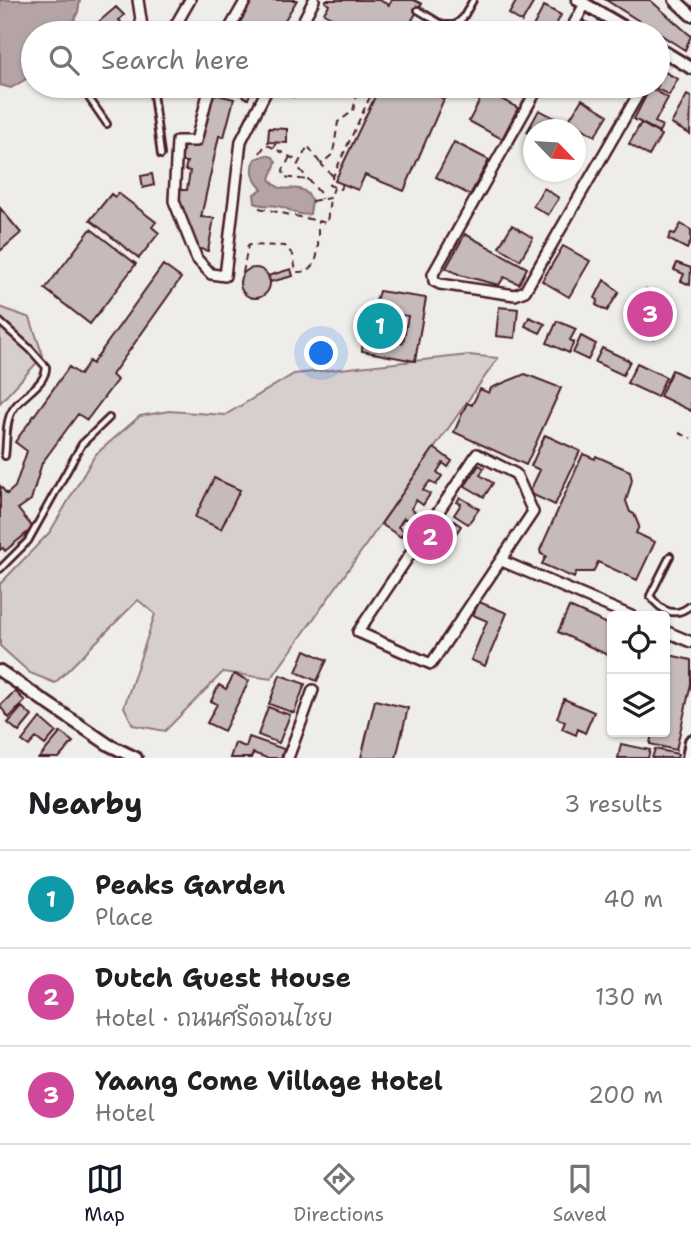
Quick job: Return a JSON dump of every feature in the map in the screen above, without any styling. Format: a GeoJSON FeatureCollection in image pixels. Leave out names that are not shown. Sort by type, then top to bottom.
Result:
{"type":"FeatureCollection","features":[{"type":"Feature","properties":{"kind":"street"},"geometry":{"type":"LineString","coordinates":[[138,0],[141,21]]}},
{"type":"Feature","properties":{"kind":"street"},"geometry":{"type":"LineString","coordinates":[[178,21],[190,0]]}},
{"type":"Feature","properties":{"kind":"street"},"geometry":{"type":"LineString","coordinates":[[233,21],[246,0]]}},
{"type":"Feature","properties":{"kind":"street"},"geometry":{"type":"LineString","coordinates":[[303,21],[314,0]]}},
{"type":"Feature","properties":{"kind":"street"},"geometry":{"type":"LineString","coordinates":[[676,0],[691,15]]}},
{"type":"Feature","properties":{"kind":"street"},"geometry":{"type":"LineString","coordinates":[[574,21],[582,2],[614,21]]}},
{"type":"Feature","properties":{"kind":"street"},"geometry":{"type":"LineString","coordinates":[[670,58],[691,68]]}},
{"type":"Feature","properties":{"kind":"street"},"geometry":{"type":"LineString","coordinates":[[207,98],[197,141],[177,141],[174,201],[197,259],[211,274],[225,276],[241,141],[263,98]]}},
{"type":"Feature","properties":{"kind":"street"},"geometry":{"type":"LineString","coordinates":[[532,98],[433,274],[434,281],[515,295],[525,291],[636,98]]}},
{"type":"Feature","properties":{"kind":"street"},"geometry":{"type":"LineString","coordinates":[[477,454],[516,474],[533,512],[502,561],[431,664],[358,632],[477,454]]}},
{"type":"Feature","properties":{"kind":"street"},"geometry":{"type":"LineString","coordinates":[[502,561],[619,611]]}},
{"type":"Feature","properties":{"kind":"street"},"geometry":{"type":"LineString","coordinates":[[670,633],[691,642]]}},
{"type":"Feature","properties":{"kind":"street"},"geometry":{"type":"LineString","coordinates":[[2,675],[109,745],[136,758]]}},
{"type":"Feature","properties":{"kind":"street"},"geometry":{"type":"LineString","coordinates":[[288,758],[313,690]]}},
{"type":"Feature","properties":{"kind":"street"},"geometry":{"type":"LineString","coordinates":[[688,758],[691,741]]}},
{"type":"Feature","properties":{"kind":"lane"},"geometry":{"type":"LineString","coordinates":[[460,21],[473,0]]}},
{"type":"Feature","properties":{"kind":"lane"},"geometry":{"type":"LineString","coordinates":[[418,10],[438,21]]}},
{"type":"Feature","properties":{"kind":"lane"},"geometry":{"type":"LineString","coordinates":[[90,98],[107,124]]}},
{"type":"Feature","properties":{"kind":"lane"},"geometry":{"type":"LineString","coordinates":[[154,98],[161,155]]}},
{"type":"Feature","properties":{"kind":"lane"},"geometry":{"type":"LineString","coordinates":[[0,322],[46,367],[43,378],[13,408],[9,417],[5,456]]}},
{"type":"Feature","properties":{"kind":"lane"},"geometry":{"type":"LineString","coordinates":[[0,569],[28,541],[82,444],[108,418]]}},
{"type":"Feature","properties":{"kind":"lane"},"geometry":{"type":"LineString","coordinates":[[670,556],[650,596],[657,606],[668,612],[683,612],[691,605]]}},
{"type":"Feature","properties":{"kind":"path"},"geometry":{"type":"LineString","coordinates":[[321,164],[332,154],[338,122],[353,111],[356,98]]}},
{"type":"Feature","properties":{"kind":"path"},"geometry":{"type":"LineString","coordinates":[[343,184],[340,189],[329,185],[369,98]]}},
{"type":"Feature","properties":{"kind":"path"},"geometry":{"type":"LineString","coordinates":[[353,111],[361,114]]}},
{"type":"Feature","properties":{"kind":"path"},"geometry":{"type":"LineString","coordinates":[[273,149],[276,142]]}},
{"type":"Feature","properties":{"kind":"path"},"geometry":{"type":"LineString","coordinates":[[260,153],[265,144],[299,161]]}},
{"type":"Feature","properties":{"kind":"path"},"geometry":{"type":"LineString","coordinates":[[321,199],[319,192],[297,166],[308,146],[333,176]]}},
{"type":"Feature","properties":{"kind":"path"},"geometry":{"type":"LineString","coordinates":[[290,157],[283,170],[284,177],[309,180]]}},
{"type":"Feature","properties":{"kind":"path"},"geometry":{"type":"LineString","coordinates":[[259,208],[327,223],[330,198],[335,187]]}},
{"type":"Feature","properties":{"kind":"path"},"geometry":{"type":"LineString","coordinates":[[312,201],[330,198]]}},
{"type":"Feature","properties":{"kind":"path"},"geometry":{"type":"LineString","coordinates":[[243,273],[248,245],[259,244],[285,246],[293,255],[296,272],[311,270],[318,259],[318,222]]}},
{"type":"Feature","properties":{"kind":"path"},"geometry":{"type":"LineString","coordinates":[[679,433],[691,438]]}},
{"type":"Feature","properties":{"kind":"shaded area"},"geometry":{"type":"Polygon","coordinates":[[[0,0],[80,0],[74,21],[21,21],[21,82],[11,88],[0,85],[0,0]]]}},
{"type":"Feature","properties":{"kind":"shaded area"},"geometry":{"type":"Polygon","coordinates":[[[266,155],[273,157],[276,162],[270,179],[280,188],[302,190],[307,194],[312,201],[310,214],[255,203],[254,194],[262,189],[255,179],[254,163],[255,159],[266,155]]]}},
{"type":"Feature","properties":{"kind":"shaded area"},"geometry":{"type":"Polygon","coordinates":[[[0,307],[30,318],[43,356],[0,403],[0,307]]]}},
{"type":"Feature","properties":{"kind":"shaded area"},"geometry":{"type":"Polygon","coordinates":[[[469,355],[498,358],[271,679],[223,672],[165,731],[133,725],[124,707],[155,614],[138,600],[55,683],[30,673],[0,646],[0,584],[50,532],[95,455],[140,416],[169,411],[225,415],[294,374],[469,355]]]}},
{"type":"Feature","properties":{"kind":"building"},"geometry":{"type":"Polygon","coordinates":[[[248,0],[297,0],[284,21],[237,21],[248,0]]]}},
{"type":"Feature","properties":{"kind":"building"},"geometry":{"type":"Polygon","coordinates":[[[379,0],[389,5],[392,0],[414,0],[422,4],[414,21],[338,21],[324,13],[329,5],[325,2],[379,0]]]}},
{"type":"Feature","properties":{"kind":"building"},"geometry":{"type":"Polygon","coordinates":[[[517,0],[535,0],[523,21],[509,14],[517,0]]]}},
{"type":"Feature","properties":{"kind":"building"},"geometry":{"type":"Polygon","coordinates":[[[606,0],[650,0],[691,36],[685,50],[670,41],[670,21],[639,21],[606,0]]]}},
{"type":"Feature","properties":{"kind":"building"},"geometry":{"type":"Polygon","coordinates":[[[544,6],[561,15],[558,21],[536,21],[544,6]]]}},
{"type":"Feature","properties":{"kind":"building"},"geometry":{"type":"Polygon","coordinates":[[[116,7],[124,15],[120,21],[100,21],[116,7]]]}},
{"type":"Feature","properties":{"kind":"building"},"geometry":{"type":"Polygon","coordinates":[[[670,75],[678,79],[670,93],[670,75]]]}},
{"type":"Feature","properties":{"kind":"building"},"geometry":{"type":"Polygon","coordinates":[[[687,95],[691,97],[690,134],[671,124],[687,95]]]}},
{"type":"Feature","properties":{"kind":"building"},"geometry":{"type":"Polygon","coordinates":[[[209,98],[234,99],[224,137],[219,136],[201,217],[214,218],[208,251],[192,247],[178,212],[180,190],[187,190],[190,171],[185,170],[187,162],[180,162],[184,145],[198,144],[209,98]]]}},
{"type":"Feature","properties":{"kind":"building"},"geometry":{"type":"Polygon","coordinates":[[[374,98],[444,99],[404,191],[365,175],[358,190],[335,181],[374,98]]]}},
{"type":"Feature","properties":{"kind":"building"},"geometry":{"type":"Polygon","coordinates":[[[481,98],[500,98],[518,108],[502,139],[469,121],[481,98]]]}},
{"type":"Feature","properties":{"kind":"building"},"geometry":{"type":"Polygon","coordinates":[[[645,98],[668,98],[655,122],[662,126],[659,132],[634,119],[645,98]]]}},
{"type":"Feature","properties":{"kind":"building"},"geometry":{"type":"Polygon","coordinates":[[[582,99],[608,115],[595,136],[586,130],[586,119],[570,119],[582,99]]]}},
{"type":"Feature","properties":{"kind":"building"},"geometry":{"type":"Polygon","coordinates":[[[539,110],[556,119],[534,119],[539,110]]]}},
{"type":"Feature","properties":{"kind":"building"},"geometry":{"type":"Polygon","coordinates":[[[641,123],[661,135],[649,156],[629,144],[641,123]]]}},
{"type":"Feature","properties":{"kind":"building"},"geometry":{"type":"Polygon","coordinates":[[[269,128],[287,129],[287,143],[268,142],[269,128]]]}},
{"type":"Feature","properties":{"kind":"building"},"geometry":{"type":"Polygon","coordinates":[[[454,142],[489,160],[470,195],[436,177],[454,142]]]}},
{"type":"Feature","properties":{"kind":"building"},"geometry":{"type":"Polygon","coordinates":[[[152,174],[154,185],[143,188],[141,176],[152,174]]]}},
{"type":"Feature","properties":{"kind":"building"},"geometry":{"type":"Polygon","coordinates":[[[544,188],[559,198],[548,215],[533,206],[544,188]]]}},
{"type":"Feature","properties":{"kind":"building"},"geometry":{"type":"Polygon","coordinates":[[[118,193],[156,222],[152,227],[159,233],[139,258],[90,220],[111,194],[115,197],[118,193]]]}},
{"type":"Feature","properties":{"kind":"building"},"geometry":{"type":"Polygon","coordinates":[[[0,208],[21,233],[0,251],[0,208]]]}},
{"type":"Feature","properties":{"kind":"building"},"geometry":{"type":"Polygon","coordinates":[[[681,224],[691,230],[691,241],[687,249],[668,239],[681,224]]]}},
{"type":"Feature","properties":{"kind":"building"},"geometry":{"type":"Polygon","coordinates":[[[512,225],[533,238],[520,260],[499,247],[512,225]]]}},
{"type":"Feature","properties":{"kind":"building"},"geometry":{"type":"Polygon","coordinates":[[[91,229],[136,264],[90,324],[45,289],[91,229]]]}},
{"type":"Feature","properties":{"kind":"building"},"geometry":{"type":"Polygon","coordinates":[[[465,234],[527,268],[519,284],[504,277],[499,285],[460,275],[446,268],[465,234]]]}},
{"type":"Feature","properties":{"kind":"building"},"geometry":{"type":"Polygon","coordinates":[[[563,246],[590,261],[569,297],[542,281],[563,246]]]}},
{"type":"Feature","properties":{"kind":"building"},"geometry":{"type":"Polygon","coordinates":[[[677,263],[691,268],[690,285],[681,281],[684,274],[674,270],[677,263]]]}},
{"type":"Feature","properties":{"kind":"building"},"geometry":{"type":"Polygon","coordinates":[[[163,265],[181,278],[112,375],[117,380],[87,420],[78,414],[42,463],[31,500],[18,509],[33,528],[5,551],[3,548],[0,550],[0,486],[7,494],[15,487],[27,451],[15,442],[69,367],[80,375],[89,361],[92,364],[163,265]]]}},
{"type":"Feature","properties":{"kind":"building"},"geometry":{"type":"Polygon","coordinates":[[[255,268],[266,272],[270,283],[266,294],[255,298],[244,294],[240,283],[244,272],[255,268]]]}},
{"type":"Feature","properties":{"kind":"building"},"geometry":{"type":"Polygon","coordinates":[[[291,269],[293,276],[270,282],[268,276],[291,269]]]}},
{"type":"Feature","properties":{"kind":"building"},"geometry":{"type":"Polygon","coordinates":[[[604,280],[619,292],[607,311],[596,305],[598,300],[595,298],[604,280]]]}},
{"type":"Feature","properties":{"kind":"building"},"geometry":{"type":"Polygon","coordinates":[[[646,289],[671,300],[654,339],[629,328],[646,289]]]}},
{"type":"Feature","properties":{"kind":"building"},"geometry":{"type":"Polygon","coordinates":[[[379,291],[426,298],[415,361],[362,351],[363,335],[366,336],[379,291]],[[394,314],[389,341],[403,343],[408,316],[394,314]]]}},
{"type":"Feature","properties":{"kind":"building"},"geometry":{"type":"Polygon","coordinates":[[[499,307],[518,309],[515,338],[496,336],[499,307]]]}},
{"type":"Feature","properties":{"kind":"building"},"geometry":{"type":"Polygon","coordinates":[[[529,317],[545,324],[540,333],[525,326],[529,317]]]}},
{"type":"Feature","properties":{"kind":"building"},"geometry":{"type":"Polygon","coordinates":[[[557,321],[576,329],[570,340],[574,342],[569,353],[547,343],[557,321]]]}},
{"type":"Feature","properties":{"kind":"building"},"geometry":{"type":"Polygon","coordinates":[[[581,336],[596,344],[588,360],[573,353],[581,336]]]}},
{"type":"Feature","properties":{"kind":"building"},"geometry":{"type":"Polygon","coordinates":[[[602,348],[630,361],[623,375],[595,362],[602,348]]]}},
{"type":"Feature","properties":{"kind":"building"},"geometry":{"type":"Polygon","coordinates":[[[637,363],[666,377],[657,397],[627,383],[637,363]]]}},
{"type":"Feature","properties":{"kind":"building"},"geometry":{"type":"Polygon","coordinates":[[[672,370],[691,379],[691,411],[660,396],[672,370]]]}},
{"type":"Feature","properties":{"kind":"building"},"geometry":{"type":"Polygon","coordinates":[[[525,374],[561,388],[526,465],[454,432],[467,403],[472,405],[480,389],[489,393],[491,388],[525,374]]]}},
{"type":"Feature","properties":{"kind":"building"},"geometry":{"type":"Polygon","coordinates":[[[545,435],[580,451],[555,505],[529,493],[540,470],[531,466],[545,435]]]}},
{"type":"Feature","properties":{"kind":"building"},"geometry":{"type":"Polygon","coordinates":[[[434,448],[452,461],[448,467],[443,463],[437,472],[442,476],[436,485],[430,481],[423,490],[430,494],[423,505],[416,500],[411,509],[417,513],[410,522],[404,518],[398,527],[404,531],[401,537],[381,524],[434,448]]]}},
{"type":"Feature","properties":{"kind":"building"},"geometry":{"type":"Polygon","coordinates":[[[583,454],[595,459],[596,456],[630,471],[632,480],[626,501],[639,526],[636,533],[655,542],[637,580],[598,562],[593,572],[576,572],[574,578],[542,564],[546,556],[541,554],[540,550],[583,454]]]}},
{"type":"Feature","properties":{"kind":"building"},"geometry":{"type":"Polygon","coordinates":[[[479,465],[484,468],[480,475],[493,483],[484,497],[465,486],[479,465]]]}},
{"type":"Feature","properties":{"kind":"building"},"geometry":{"type":"Polygon","coordinates":[[[214,478],[240,490],[221,529],[195,517],[214,478]]]}},
{"type":"Feature","properties":{"kind":"building"},"geometry":{"type":"Polygon","coordinates":[[[460,497],[479,509],[468,524],[454,515],[461,504],[457,502],[460,497]]]}},
{"type":"Feature","properties":{"kind":"building"},"geometry":{"type":"Polygon","coordinates":[[[444,514],[461,526],[453,538],[436,525],[444,514]]]}},
{"type":"Feature","properties":{"kind":"building"},"geometry":{"type":"Polygon","coordinates":[[[432,529],[454,543],[447,553],[425,539],[432,529]]]}},
{"type":"Feature","properties":{"kind":"building"},"geometry":{"type":"Polygon","coordinates":[[[479,602],[507,613],[485,666],[471,660],[487,621],[473,615],[479,602]]]}},
{"type":"Feature","properties":{"kind":"building"},"geometry":{"type":"Polygon","coordinates":[[[569,607],[607,624],[607,655],[558,632],[569,607]]]}},
{"type":"Feature","properties":{"kind":"building"},"geometry":{"type":"Polygon","coordinates":[[[305,650],[327,660],[317,681],[296,672],[305,650]]]}},
{"type":"Feature","properties":{"kind":"building"},"geometry":{"type":"Polygon","coordinates":[[[670,655],[691,660],[691,684],[676,750],[650,744],[651,737],[670,737],[670,655]]]}},
{"type":"Feature","properties":{"kind":"building"},"geometry":{"type":"Polygon","coordinates":[[[234,674],[249,681],[224,731],[207,723],[217,704],[211,701],[219,685],[226,689],[234,674]]]}},
{"type":"Feature","properties":{"kind":"building"},"geometry":{"type":"Polygon","coordinates":[[[280,675],[305,684],[294,713],[269,704],[280,675]]]}},
{"type":"Feature","properties":{"kind":"building"},"geometry":{"type":"Polygon","coordinates":[[[15,691],[25,701],[9,718],[0,706],[15,691]]]}},
{"type":"Feature","properties":{"kind":"building"},"geometry":{"type":"Polygon","coordinates":[[[564,699],[594,712],[585,733],[578,729],[576,735],[562,729],[565,722],[557,718],[564,699]]]}},
{"type":"Feature","properties":{"kind":"building"},"geometry":{"type":"Polygon","coordinates":[[[375,700],[408,708],[396,758],[361,758],[375,700]]]}},
{"type":"Feature","properties":{"kind":"building"},"geometry":{"type":"Polygon","coordinates":[[[22,707],[32,716],[19,732],[8,723],[22,707]]]}},
{"type":"Feature","properties":{"kind":"building"},"geometry":{"type":"Polygon","coordinates":[[[268,707],[290,715],[279,743],[258,735],[268,707]]]}},
{"type":"Feature","properties":{"kind":"building"},"geometry":{"type":"Polygon","coordinates":[[[40,718],[56,732],[45,745],[36,738],[29,746],[22,741],[40,718]]]}},
{"type":"Feature","properties":{"kind":"building"},"geometry":{"type":"Polygon","coordinates":[[[61,732],[73,742],[59,758],[39,758],[61,732]]]}},
{"type":"Feature","properties":{"kind":"building"},"geometry":{"type":"Polygon","coordinates":[[[249,737],[284,749],[281,758],[267,758],[253,753],[251,758],[230,758],[235,743],[246,747],[249,737]]]}},
{"type":"Feature","properties":{"kind":"building"},"geometry":{"type":"Polygon","coordinates":[[[621,744],[650,750],[648,758],[618,758],[621,744]]]}},
{"type":"Feature","properties":{"kind":"building"},"geometry":{"type":"Polygon","coordinates":[[[655,749],[678,754],[677,758],[652,758],[655,749]]]}},
{"type":"Feature","properties":{"kind":"place","name":"Yaang Come Village Hotel"},"geometry":{"type":"Point","coordinates":[650,314]}},
{"type":"Feature","properties":{"kind":"place","name":"Peaks Garden"},"geometry":{"type":"Point","coordinates":[380,326]}},
{"type":"Feature","properties":{"kind":"place","name":"Dutch Guest House"},"geometry":{"type":"Point","coordinates":[430,537]}}]}
